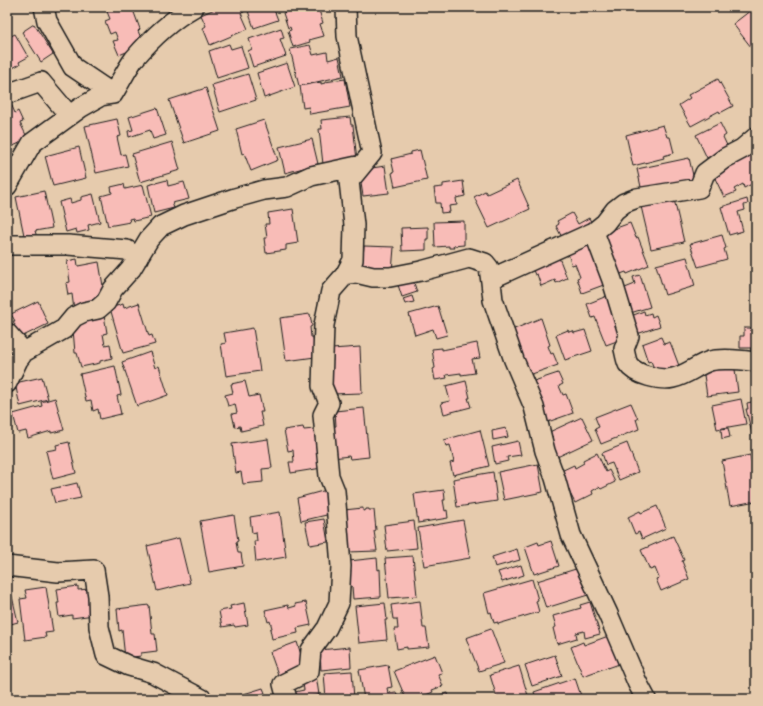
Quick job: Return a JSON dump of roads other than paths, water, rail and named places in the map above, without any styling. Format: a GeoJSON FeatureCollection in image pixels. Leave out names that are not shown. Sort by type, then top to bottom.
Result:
{"type":"FeatureCollection","features":[{"type":"Feature","properties":{"kind":"street"},"geometry":{"type":"LineString","coordinates":[[44,7],[47,21],[73,67],[113,94]]}},
{"type":"Feature","properties":{"kind":"street"},"geometry":{"type":"LineString","coordinates":[[113,94],[133,60],[165,27],[180,15],[194,7]]}},
{"type":"Feature","properties":{"kind":"street"},"geometry":{"type":"LineString","coordinates":[[287,699],[283,684],[309,671],[311,650],[327,628],[339,603],[341,566],[335,491],[329,476],[323,415],[329,402],[322,386],[324,325],[331,291],[345,275],[353,260],[354,225],[349,181],[372,153],[347,36],[346,7]]}},
{"type":"Feature","properties":{"kind":"street"},"geometry":{"type":"LineString","coordinates":[[7,94],[41,82],[69,115]]}},
{"type":"Feature","properties":{"kind":"street"},"geometry":{"type":"LineString","coordinates":[[7,186],[32,143],[69,115],[101,96],[113,94]]}},
{"type":"Feature","properties":{"kind":"street"},"geometry":{"type":"LineString","coordinates":[[491,282],[497,276],[594,232],[605,223],[615,210],[624,203],[637,198],[699,188],[705,173],[725,158],[742,149],[756,137]]}},
{"type":"Feature","properties":{"kind":"street"},"geometry":{"type":"LineString","coordinates":[[7,383],[18,360],[24,352],[64,329],[74,317],[84,312],[98,309],[106,302],[113,290],[131,269],[149,239],[161,226],[184,215],[236,198],[264,190],[287,186],[311,176],[362,165]]}},
{"type":"Feature","properties":{"kind":"street"},"geometry":{"type":"LineString","coordinates":[[594,232],[612,280],[629,336],[624,349],[628,364],[636,370],[656,379],[673,378],[688,373],[710,361],[731,360],[756,362]]}},
{"type":"Feature","properties":{"kind":"street"},"geometry":{"type":"LineString","coordinates":[[8,241],[127,250],[138,258]]}},
{"type":"Feature","properties":{"kind":"street"},"geometry":{"type":"LineString","coordinates":[[345,275],[356,273],[373,277],[390,277],[421,271],[469,258],[485,263],[489,268],[493,300],[514,360],[534,407],[545,451],[555,478],[571,535],[646,699]]}},
{"type":"Feature","properties":{"kind":"street"},"geometry":{"type":"LineString","coordinates":[[7,333],[24,352]]}},
{"type":"Feature","properties":{"kind":"street"},"geometry":{"type":"LineString","coordinates":[[7,566],[58,572],[94,570],[98,596],[99,627],[106,655],[129,666],[153,673],[202,699]]}}]}
